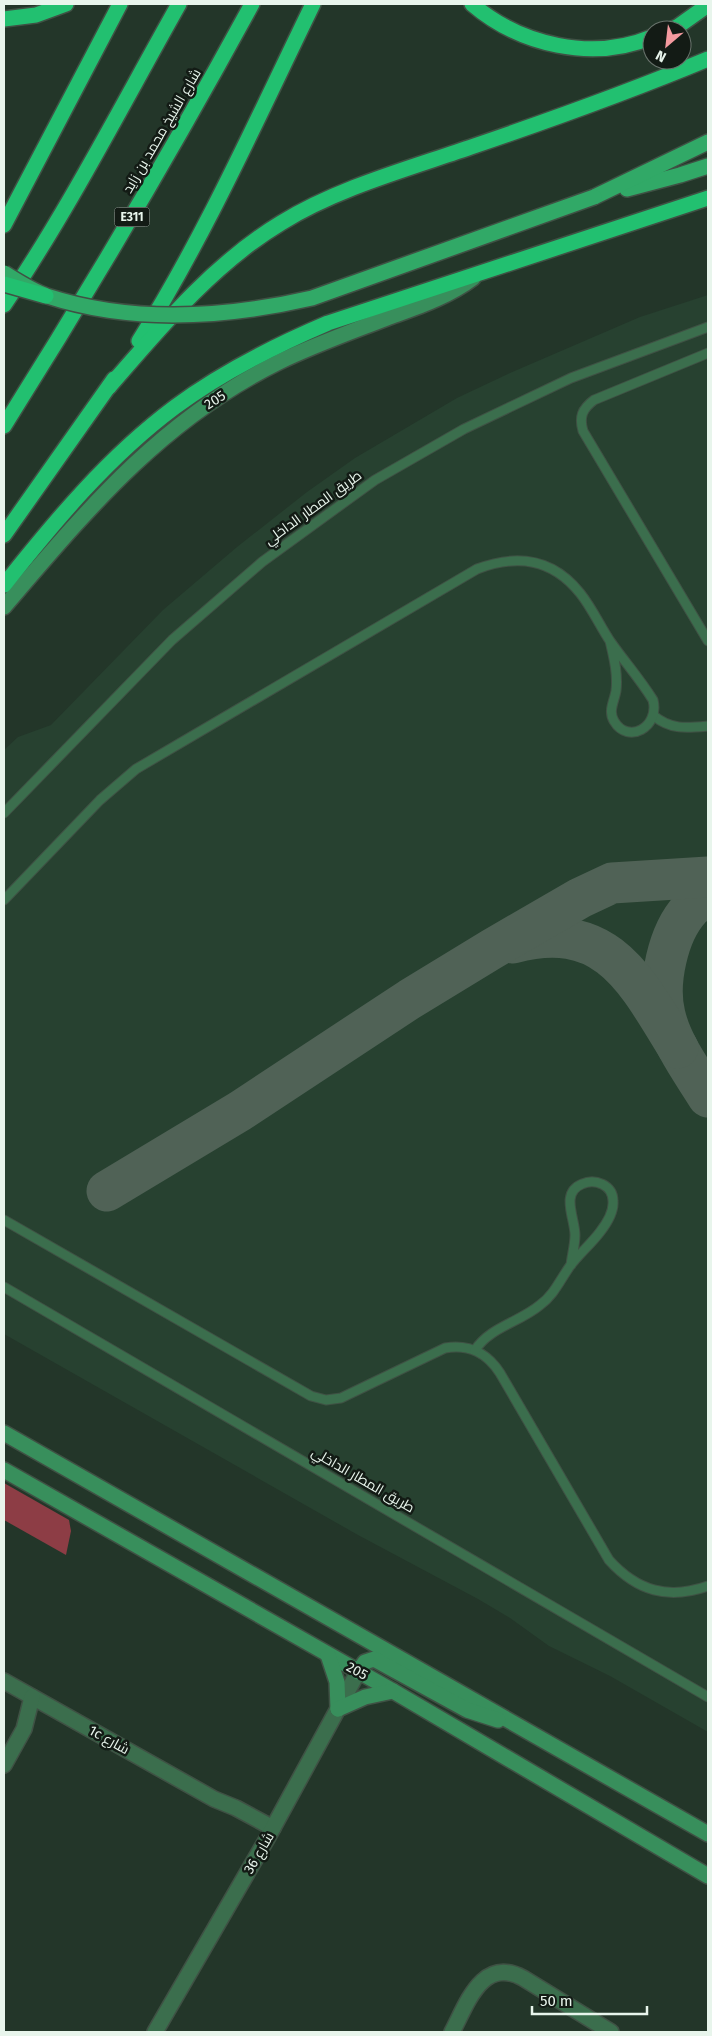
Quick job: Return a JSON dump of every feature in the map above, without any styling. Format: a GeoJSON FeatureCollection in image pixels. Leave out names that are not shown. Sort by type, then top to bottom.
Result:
{"type":"FeatureCollection","features":[{"type":"Feature","properties":{"kind":"highway"},"geometry":{"type":"LineString","coordinates":[[4,19],[36,15],[66,4]]}},
{"type":"Feature","properties":{"kind":"highway"},"geometry":{"type":"LineString","coordinates":[[4,225],[120,4]]}},
{"type":"Feature","properties":{"kind":"highway"},"geometry":{"type":"LineString","coordinates":[[4,305],[30,266],[90,164],[179,4]]}},
{"type":"Feature","properties":{"kind":"highway","name":"شارع الشيخ محمد بن زايد"},"geometry":{"type":"LineString","coordinates":[[4,426],[56,344],[154,179],[252,4]]}},
{"type":"Feature","properties":{"kind":"highway"},"geometry":{"type":"LineString","coordinates":[[4,535],[109,387],[156,315],[182,269],[313,4]]}},
{"type":"Feature","properties":{"kind":"highway"},"geometry":{"type":"LineString","coordinates":[[472,4],[488,18],[522,36],[560,47],[602,48],[642,41]]}},
{"type":"Feature","properties":{"kind":"highway"},"geometry":{"type":"LineString","coordinates":[[687,20],[708,5]]}},
{"type":"Feature","properties":{"kind":"highway"},"geometry":{"type":"LineString","coordinates":[[109,387],[150,339],[192,296],[234,257],[281,222],[334,196],[554,119],[708,59]]}},
{"type":"Feature","properties":{"kind":"highway"},"geometry":{"type":"LineString","coordinates":[[4,585],[85,488],[154,424],[196,392],[282,342],[328,323],[708,198]]}},
{"type":"Feature","properties":{"kind":"highway"},"geometry":{"type":"LineString","coordinates":[[4,284],[46,296]]}},
{"type":"Feature","properties":{"kind":"main road"},"geometry":{"type":"LineString","coordinates":[[594,197],[708,142]]}},
{"type":"Feature","properties":{"kind":"main road"},"geometry":{"type":"LineString","coordinates":[[4,273],[46,296],[98,308],[133,313],[176,316],[226,314],[269,308],[312,298],[355,284],[594,197],[708,166]]}},
{"type":"Feature","properties":{"kind":"street","name":"205"},"geometry":{"type":"LineString","coordinates":[[4,607],[59,543],[128,468],[174,428],[198,411],[277,363],[446,295],[482,272]]}},
{"type":"Feature","properties":{"kind":"street"},"geometry":{"type":"LineString","coordinates":[[4,1433],[708,1834]]}},
{"type":"Feature","properties":{"kind":"street","name":"205"},"geometry":{"type":"LineString","coordinates":[[4,1470],[393,1691],[708,1876]]}},
{"type":"Feature","properties":{"kind":"street"},"geometry":{"type":"LineString","coordinates":[[328,1655],[337,1682],[338,1710],[364,1696],[393,1691]]}},
{"type":"Feature","properties":{"kind":"street"},"geometry":{"type":"LineString","coordinates":[[358,1672],[365,1662],[374,1659],[467,1710],[490,1718],[514,1723]]}},
{"type":"Feature","properties":{"kind":"street","name":"شارع 36"},"geometry":{"type":"LineString","coordinates":[[155,2032],[271,1833],[358,1672]]}},
{"type":"Feature","properties":{"kind":"street","name":"1c شارع"},"geometry":{"type":"LineString","coordinates":[[4,1681],[214,1799],[236,1808],[271,1833]]}},
{"type":"Feature","properties":{"kind":"street"},"geometry":{"type":"LineString","coordinates":[[24,1729],[32,1697]]}},
{"type":"Feature","properties":{"kind":"street"},"geometry":{"type":"LineString","coordinates":[[4,1765],[24,1729],[46,1704]]}},
{"type":"Feature","properties":{"kind":"street"},"geometry":{"type":"LineString","coordinates":[[452,2032],[480,1982],[489,1976],[507,1972],[523,1978],[611,2032]]}},
{"type":"Feature","properties":{"kind":"lane","name":"طريق المطار الداخلي"},"geometry":{"type":"LineString","coordinates":[[4,813],[172,640],[262,562],[375,480],[464,429],[571,378],[708,327]]}},
{"type":"Feature","properties":{"kind":"lane"},"geometry":{"type":"LineString","coordinates":[[708,353],[594,400],[582,412],[580,421],[583,431],[708,641]]}},
{"type":"Feature","properties":{"kind":"lane"},"geometry":{"type":"LineString","coordinates":[[4,900],[100,800],[136,769],[477,569],[496,562],[515,560],[534,562],[553,569],[569,580],[581,594],[610,641],[648,692],[655,708],[654,716],[649,724],[641,730],[632,732],[622,729],[615,723],[611,714],[617,674],[610,641]]}},
{"type":"Feature","properties":{"kind":"lane"},"geometry":{"type":"LineString","coordinates":[[654,716],[668,726],[677,728],[708,726]]}},
{"type":"Feature","properties":{"kind":"lane"},"geometry":{"type":"LineString","coordinates":[[475,1350],[490,1334],[532,1312],[542,1304],[554,1290],[570,1265],[601,1231],[612,1209],[614,1199],[609,1190],[601,1183],[591,1181],[581,1184],[574,1190],[570,1206],[575,1235],[570,1265]]}},
{"type":"Feature","properties":{"kind":"lane"},"geometry":{"type":"LineString","coordinates":[[4,1220],[311,1396],[326,1400],[341,1398],[446,1348],[464,1347],[487,1356],[500,1373],[609,1560],[620,1572],[641,1586],[665,1593],[681,1593],[708,1586]]}},
{"type":"Feature","properties":{"kind":"lane","name":"طريق المطار الداخلي"},"geometry":{"type":"LineString","coordinates":[[4,1287],[708,1697]]}},
{"type":"Feature","properties":{"kind":"shaded area"},"geometry":{"type":"Polygon","coordinates":[[[708,295],[708,1732],[610,1676],[549,1646],[510,1618],[478,1599],[358,1535],[4,1334],[4,750],[18,737],[51,725],[163,610],[237,547],[307,492],[355,458],[457,398],[510,373],[640,317],[708,295]]]}},
{"type":"Feature","properties":{"kind":"shaded area"},"geometry":{"type":"Polygon","coordinates":[[[4,1483],[69,1520],[71,1531],[66,1555],[4,1520],[4,1483]]]}},
{"type":"Feature","properties":{"kind":"taxiway"},"geometry":{"type":"LineString","coordinates":[[107,1191],[240,1111],[410,999],[580,898],[612,883],[708,877]]}},
{"type":"Feature","properties":{"kind":"taxiway"},"geometry":{"type":"LineString","coordinates":[[708,895],[690,909],[676,931],[666,959],[662,988],[665,1015],[672,1037],[708,1097]]}},
{"type":"Feature","properties":{"kind":"taxiway"},"geometry":{"type":"LineString","coordinates":[[513,943],[545,938],[573,939],[595,947],[615,961],[632,978],[648,999],[678,1048]]}}]}
